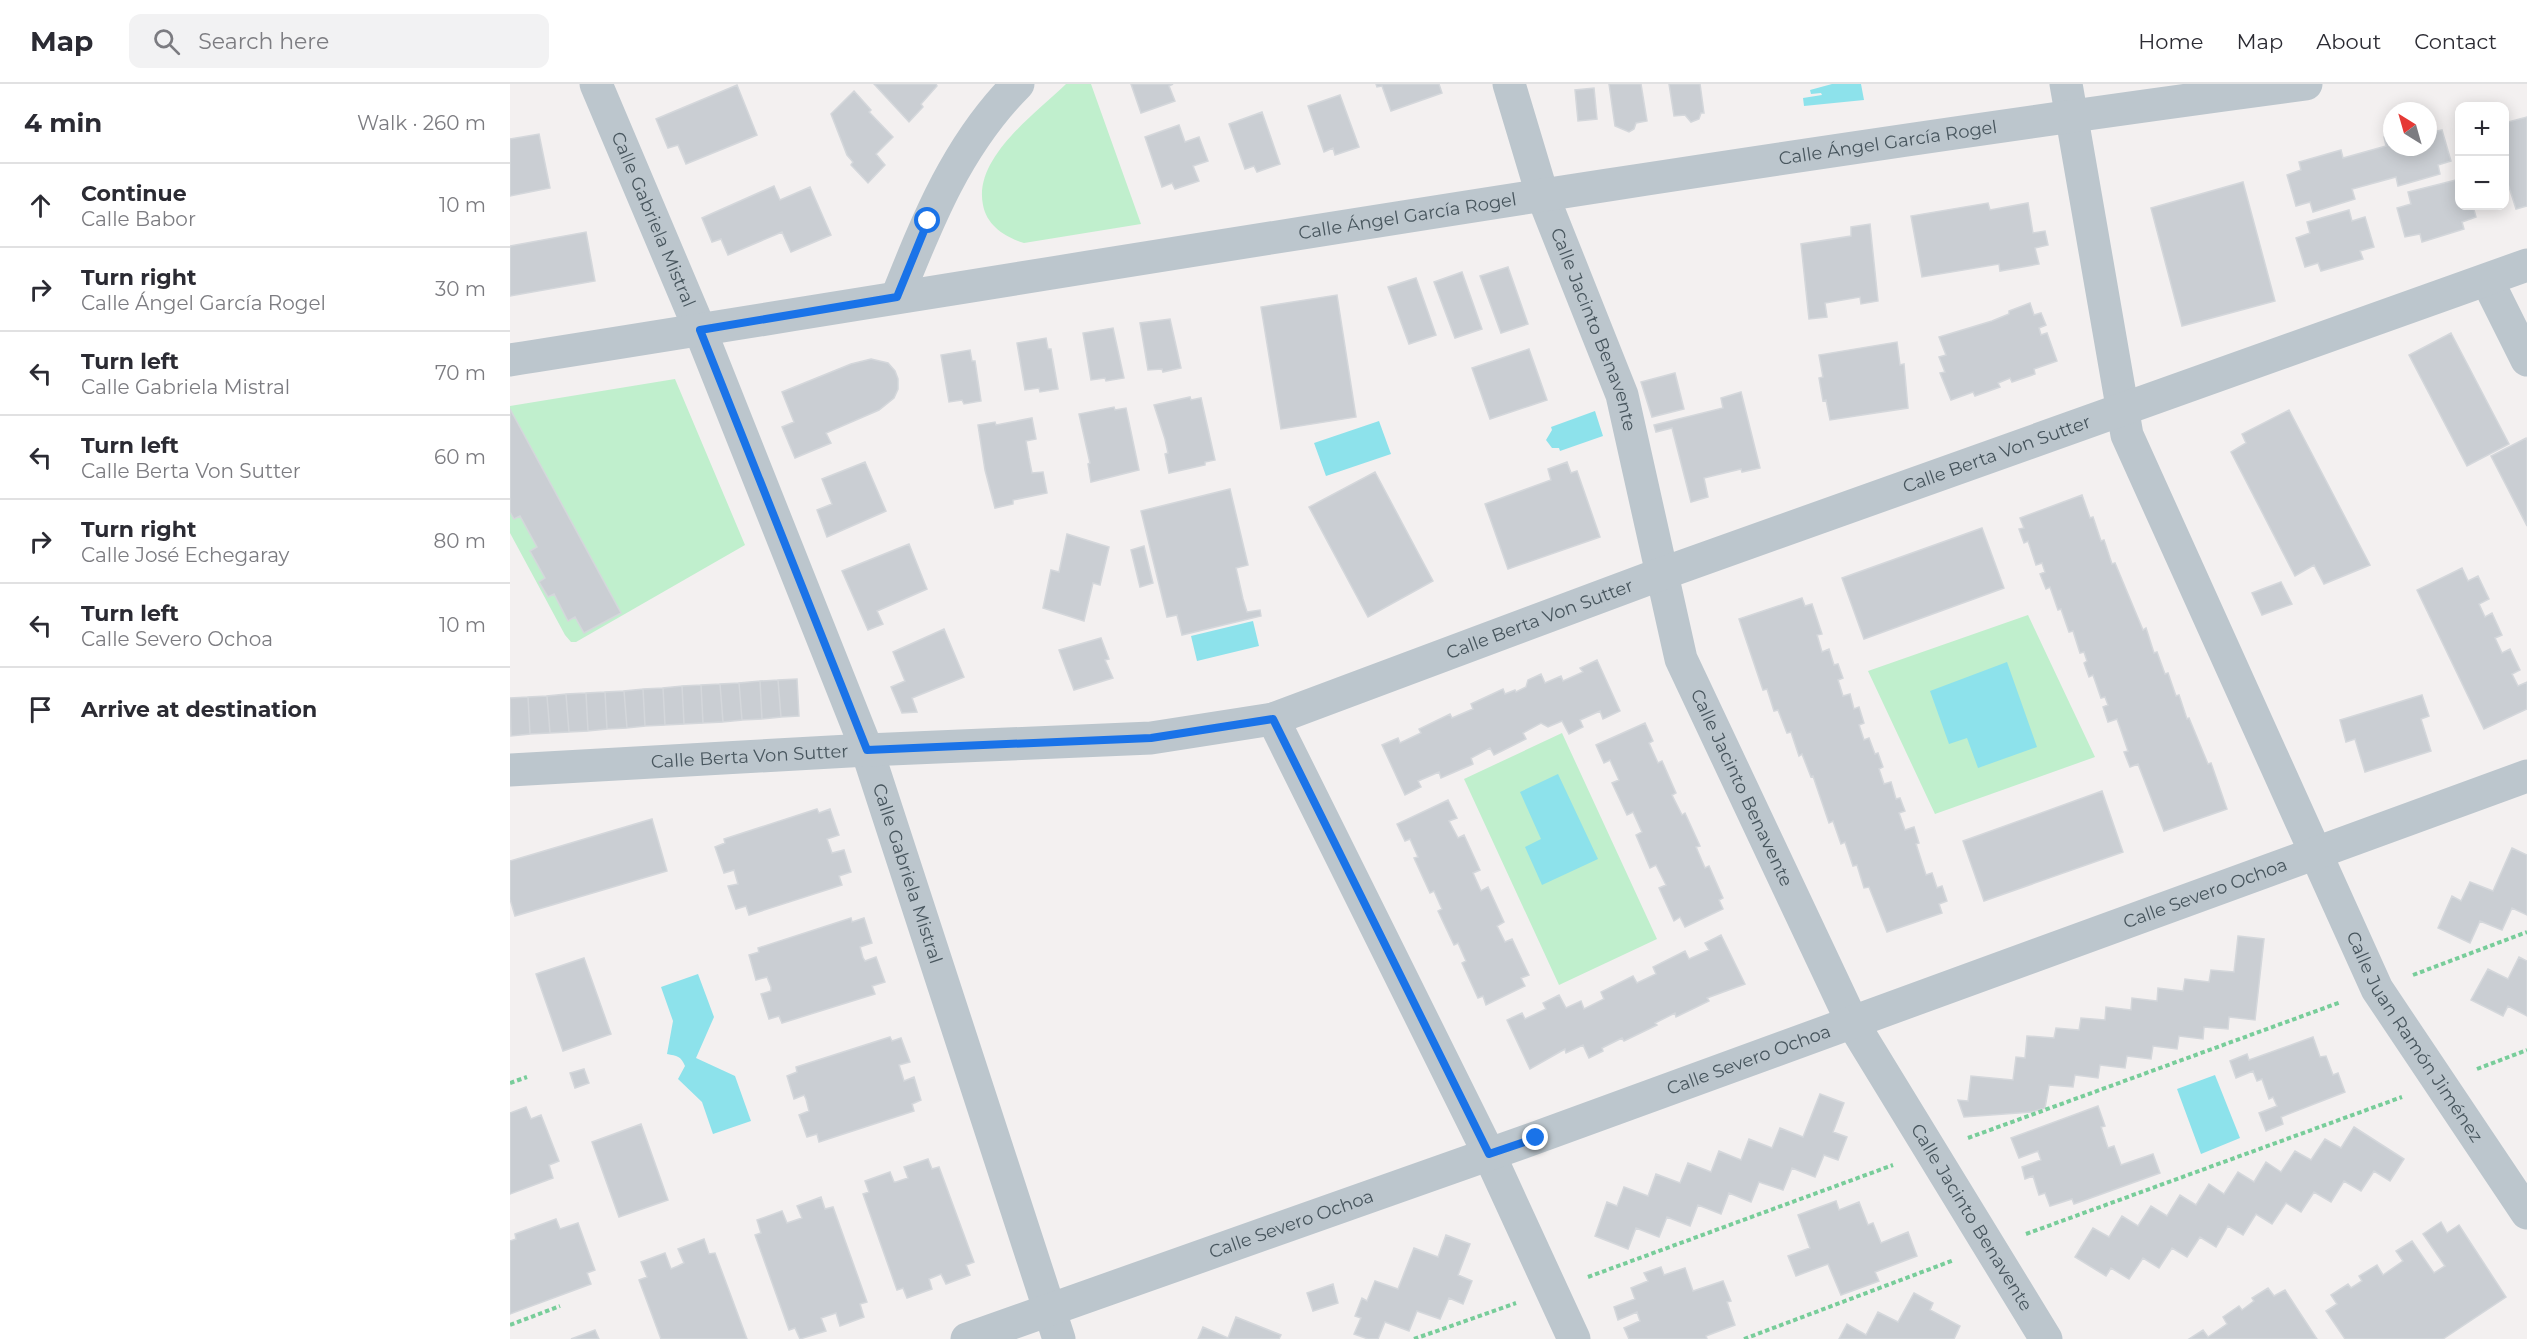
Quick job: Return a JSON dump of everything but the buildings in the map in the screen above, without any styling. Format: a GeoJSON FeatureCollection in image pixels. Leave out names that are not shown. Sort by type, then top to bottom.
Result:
{"type":"FeatureCollection","features":[{"type":"Feature","properties":{"kind":"street","name":"Calle Gabriela Mistral"},"geometry":{"type":"LineString","coordinates":[[597,84],[700,330],[867,750],[1054,1325]]}},
{"type":"Feature","properties":{"kind":"street"},"geometry":{"type":"LineString","coordinates":[[897,297],[950,174],[971,138],[1018,84]]}},
{"type":"Feature","properties":{"kind":"street","name":"Calle Jacinto Benavente"},"geometry":{"type":"LineString","coordinates":[[1509,84],[1542,194],[1622,395],[1681,659],[1852,1022],[2046,1339]]}},
{"type":"Feature","properties":{"kind":"street","name":"Calle Ángel García Rogel"},"geometry":{"type":"LineString","coordinates":[[510,360],[1542,194],[2068,100],[2306,84]]}},
{"type":"Feature","properties":{"kind":"street","name":"Calle Juan Ramón Jiménez"},"geometry":{"type":"LineString","coordinates":[[2068,100],[2127,435],[2376,989],[2525,1205]]}},
{"type":"Feature","properties":{"kind":"street","name":"Calle Berta Von Sutter"},"geometry":{"type":"LineString","coordinates":[[510,770],[867,750],[1151,738],[1273,719],[1661,573],[2527,265]]}},
{"type":"Feature","properties":{"kind":"street"},"geometry":{"type":"LineString","coordinates":[[2487,280],[2527,360]]}},
{"type":"Feature","properties":{"kind":"street"},"geometry":{"type":"LineString","coordinates":[[1273,719],[1489,1154],[1574,1339]]}},
{"type":"Feature","properties":{"kind":"street","name":"Calle Severo Ochoa"},"geometry":{"type":"LineString","coordinates":[[968,1339],[1054,1325],[1489,1154],[2527,776]]}},
{"type":"Feature","properties":{"kind":"path"},"geometry":{"type":"LineString","coordinates":[[1744,1339],[2527,1050]]}},
{"type":"Feature","properties":{"kind":"path"},"geometry":{"type":"LineString","coordinates":[[510,1083],[527,1077]]}},
{"type":"Feature","properties":{"kind":"path"},"geometry":{"type":"LineString","coordinates":[[510,1325],[560,1306]]}},
{"type":"Feature","properties":{"kind":"green space"},"geometry":{"type":"Polygon","coordinates":[[[1066,84],[1091,84],[1141,224],[1024,243],[998,230],[988,219],[983,205],[982,187],[988,170],[1009,138],[1066,84]]]}},
{"type":"Feature","properties":{"kind":"green space"},"geometry":{"type":"Polygon","coordinates":[[[675,379],[745,545],[576,642],[571,642],[565,635],[510,533],[510,406],[675,379]]]}},
{"type":"Feature","properties":{"kind":"green space"},"geometry":{"type":"Polygon","coordinates":[[[2028,615],[2095,757],[1935,814],[1868,671],[2028,615]]]}},
{"type":"Feature","properties":{"kind":"green space"},"geometry":{"type":"Polygon","coordinates":[[[1562,733],[1657,939],[1559,985],[1464,779],[1562,733]]]}},
{"type":"Feature","properties":{"kind":"water"},"geometry":{"type":"Polygon","coordinates":[[[1832,84],[1861,84],[1864,100],[1804,106],[1803,98],[1822,95],[1821,93],[1811,94],[1810,90],[1832,84]]]}},
{"type":"Feature","properties":{"kind":"water"},"geometry":{"type":"Polygon","coordinates":[[[1595,411],[1603,436],[1560,451],[1559,448],[1552,448],[1546,440],[1552,430],[1551,427],[1595,411]]]}},
{"type":"Feature","properties":{"kind":"water"},"geometry":{"type":"Polygon","coordinates":[[[1379,421],[1391,454],[1326,476],[1314,443],[1379,421]]]}},
{"type":"Feature","properties":{"kind":"water"},"geometry":{"type":"Polygon","coordinates":[[[1253,621],[1259,646],[1197,661],[1191,636],[1253,621]]]}},
{"type":"Feature","properties":{"kind":"water"},"geometry":{"type":"Polygon","coordinates":[[[2007,662],[2037,747],[1978,768],[1967,738],[1949,744],[1930,691],[2007,662]]]}},
{"type":"Feature","properties":{"kind":"water"},"geometry":{"type":"Polygon","coordinates":[[[1558,774],[1598,859],[1542,885],[1525,847],[1541,839],[1520,792],[1558,774]]]}},
{"type":"Feature","properties":{"kind":"water"},"geometry":{"type":"Polygon","coordinates":[[[698,974],[714,1017],[696,1058],[735,1076],[751,1121],[713,1134],[702,1102],[678,1079],[685,1066],[682,1060],[667,1054],[673,1021],[661,987],[698,974]]]}},
{"type":"Feature","properties":{"kind":"water"},"geometry":{"type":"Polygon","coordinates":[[[2215,1075],[2240,1138],[2201,1154],[2177,1089],[2215,1075]]]}},
{"type":"Feature","properties":{"kind":"route"},"geometry":{"type":"LineString","coordinates":[[928,221],[897,297],[700,330],[867,750],[1151,738],[1273,719],[1489,1154],[1536,1138]]}}]}
